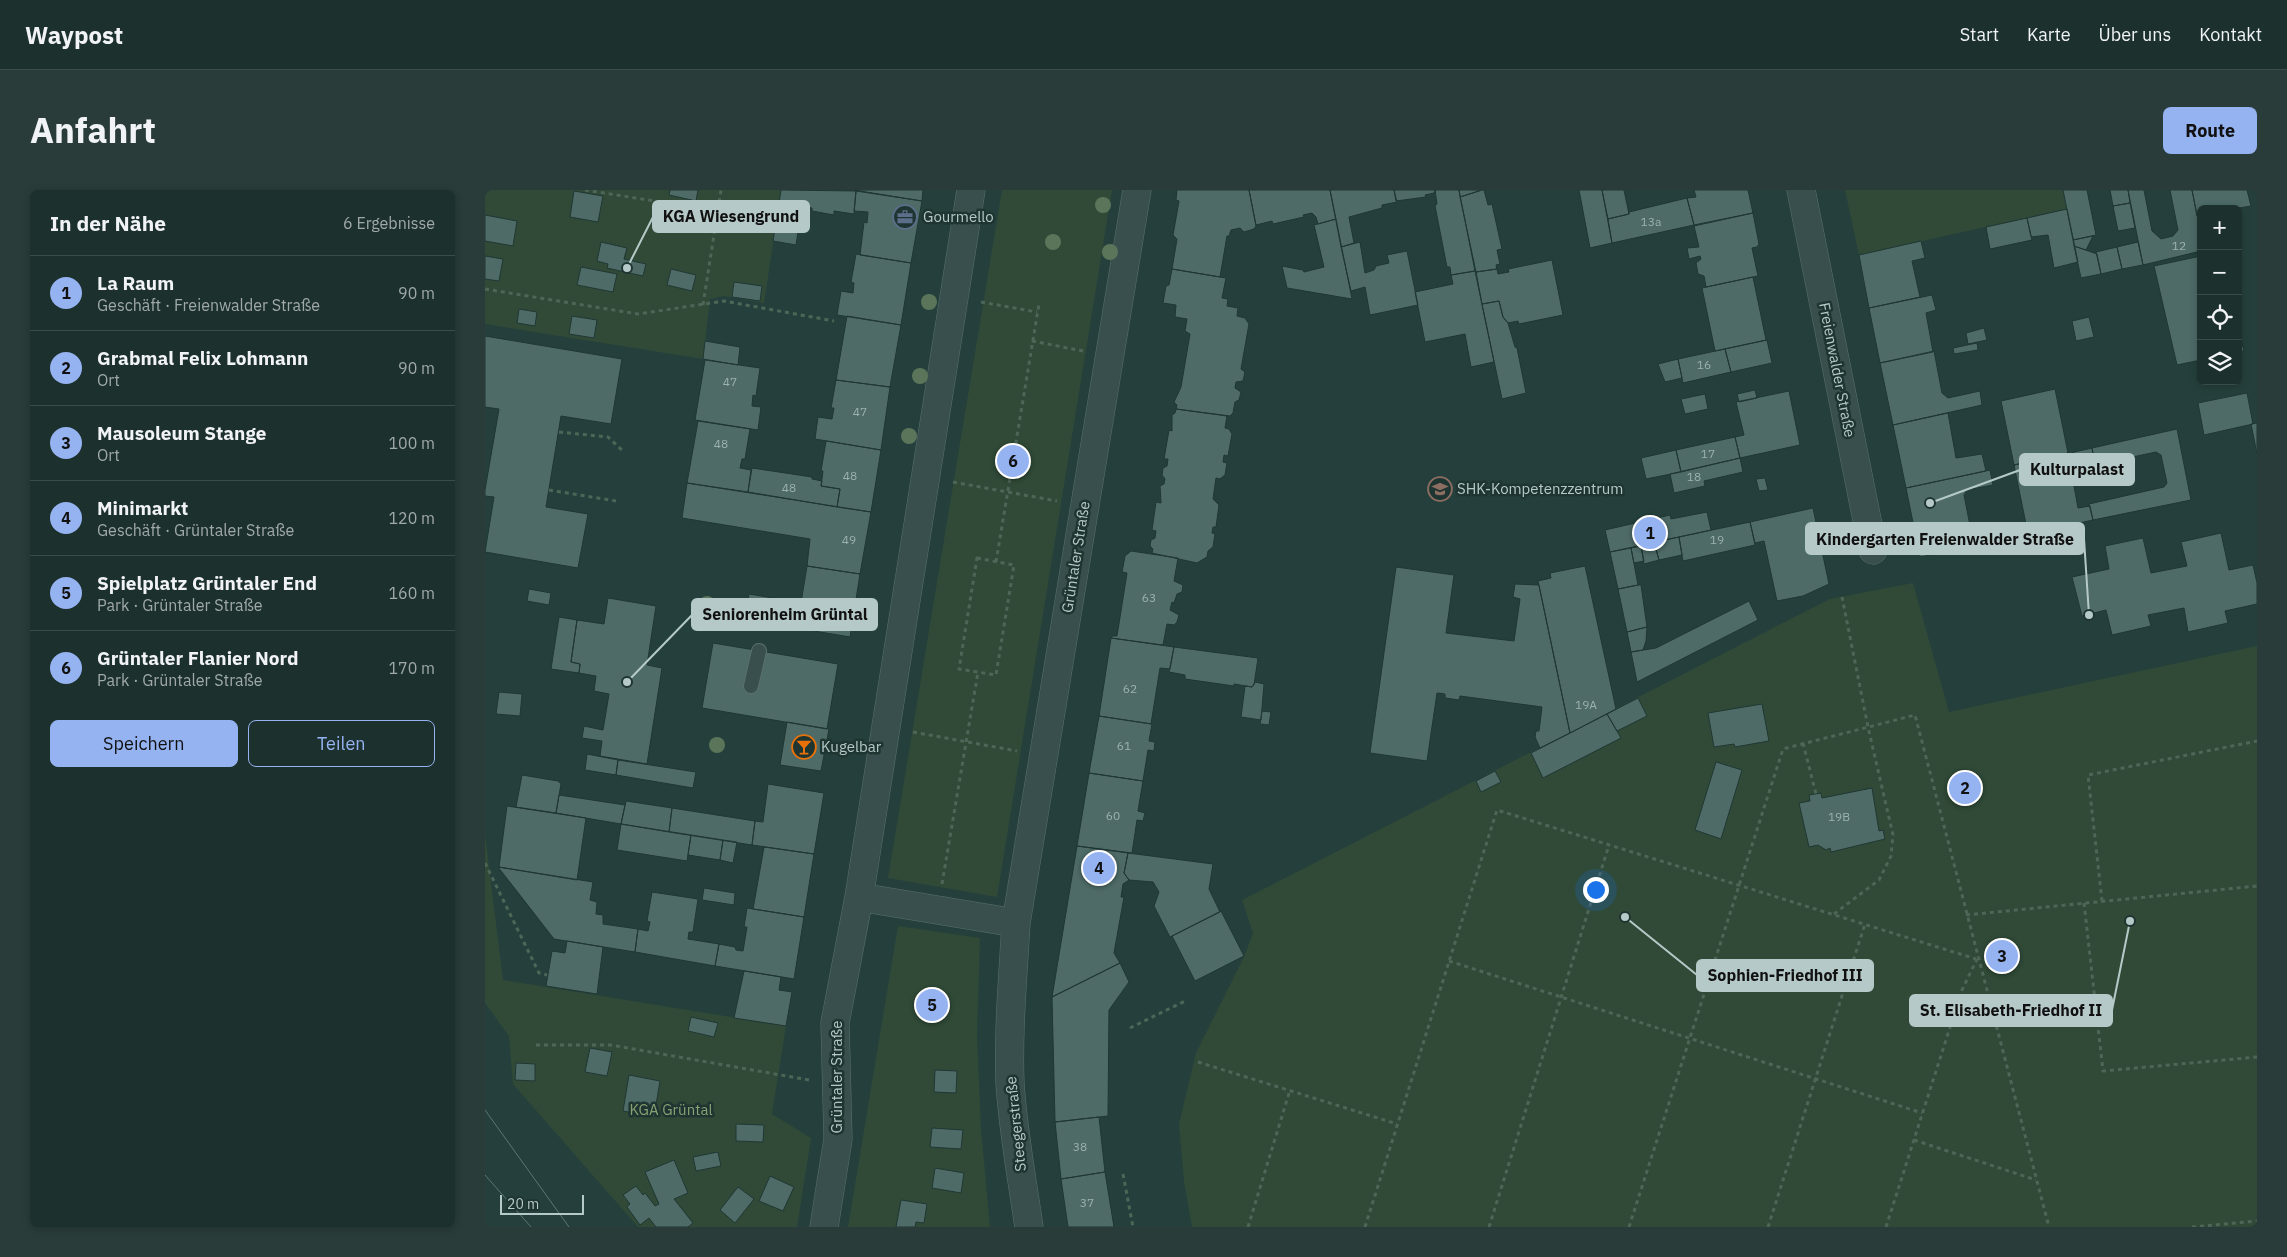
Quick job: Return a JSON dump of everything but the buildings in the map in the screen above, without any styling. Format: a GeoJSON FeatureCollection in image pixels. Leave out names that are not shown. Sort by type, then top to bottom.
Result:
{"type":"FeatureCollection","features":[{"type":"Feature","properties":{"kind":"street","name":"Grüntaler Straße"},"geometry":{"type":"LineString","coordinates":[[824,1227],[838,1139],[835,1022],[859,897],[971,190]]}},
{"type":"Feature","properties":{"kind":"street","name":"Grüntaler Straße"},"geometry":{"type":"LineString","coordinates":[[1010,1020],[1016,923],[1137,190]]}},
{"type":"Feature","properties":{"kind":"street","name":"Freienwalder Straße"},"geometry":{"type":"LineString","coordinates":[[1801,190],[1873,550]]}},
{"type":"Feature","properties":{"kind":"street"},"geometry":{"type":"LineString","coordinates":[[859,897],[1016,923]]}},
{"type":"Feature","properties":{"kind":"street","name":"Steegerstraße"},"geometry":{"type":"LineString","coordinates":[[1010,1020],[1014,1123],[1029,1227]]}},
{"type":"Feature","properties":{"kind":"lane"},"geometry":{"type":"LineString","coordinates":[[751,686],[759,651]]}},
{"type":"Feature","properties":{"kind":"path"},"geometry":{"type":"LineString","coordinates":[[585,190],[717,211]]}},
{"type":"Feature","properties":{"kind":"path"},"geometry":{"type":"LineString","coordinates":[[703,306],[721,190]]}},
{"type":"Feature","properties":{"kind":"path"},"geometry":{"type":"LineString","coordinates":[[485,289],[638,314],[703,306],[724,301],[834,321]]}},
{"type":"Feature","properties":{"kind":"path"},"geometry":{"type":"LineString","coordinates":[[990,303],[1037,312]]}},
{"type":"Feature","properties":{"kind":"path"},"geometry":{"type":"LineString","coordinates":[[996,562],[1039,304]]}},
{"type":"Feature","properties":{"kind":"path"},"geometry":{"type":"LineString","coordinates":[[1033,341],[1110,356]]}},
{"type":"Feature","properties":{"kind":"path"},"geometry":{"type":"LineString","coordinates":[[559,432],[608,437],[623,452]]}},
{"type":"Feature","properties":{"kind":"path"},"geometry":{"type":"LineString","coordinates":[[957,483],[1085,506]]}},
{"type":"Feature","properties":{"kind":"path"},"geometry":{"type":"LineString","coordinates":[[549,490],[616,501]]}},
{"type":"Feature","properties":{"kind":"path"},"geometry":{"type":"LineString","coordinates":[[977,558],[996,562],[1014,565],[996,675],[959,669],[977,558]]}},
{"type":"Feature","properties":{"kind":"path"},"geometry":{"type":"LineString","coordinates":[[1834,914],[1879,880],[1891,856],[1893,835],[1868,727],[1842,597]]}},
{"type":"Feature","properties":{"kind":"path"},"geometry":{"type":"LineString","coordinates":[[938,910],[978,672]]}},
{"type":"Feature","properties":{"kind":"path"},"geometry":{"type":"LineString","coordinates":[[1629,1227],[1783,749],[1915,715],[1977,959],[2049,1227]]}},
{"type":"Feature","properties":{"kind":"path"},"geometry":{"type":"LineString","coordinates":[[912,732],[1021,752]]}},
{"type":"Feature","properties":{"kind":"path"},"geometry":{"type":"LineString","coordinates":[[2102,902],[2088,775],[2257,741]]}},
{"type":"Feature","properties":{"kind":"path"},"geometry":{"type":"LineString","coordinates":[[1803,743],[1816,794]]}},
{"type":"Feature","properties":{"kind":"path"},"geometry":{"type":"LineString","coordinates":[[1365,1227],[1497,810],[1977,959]]}},
{"type":"Feature","properties":{"kind":"path"},"geometry":{"type":"LineString","coordinates":[[1489,1227],[1609,845]]}},
{"type":"Feature","properties":{"kind":"path"},"geometry":{"type":"LineString","coordinates":[[485,864],[539,973],[547,975]]}},
{"type":"Feature","properties":{"kind":"path"},"geometry":{"type":"LineString","coordinates":[[1966,915],[2257,886]]}},
{"type":"Feature","properties":{"kind":"path"},"geometry":{"type":"LineString","coordinates":[[2084,903],[2103,1071],[2257,1057]]}},
{"type":"Feature","properties":{"kind":"path"},"geometry":{"type":"LineString","coordinates":[[1768,1227],[1865,924]]}},
{"type":"Feature","properties":{"kind":"path"},"geometry":{"type":"LineString","coordinates":[[1886,1227],[1962,990],[1977,959]]}},
{"type":"Feature","properties":{"kind":"path"},"geometry":{"type":"LineString","coordinates":[[1449,962],[1922,1113]]}},
{"type":"Feature","properties":{"kind":"path"},"geometry":{"type":"LineString","coordinates":[[1129,1028],[1185,1001]]}},
{"type":"Feature","properties":{"kind":"path"},"geometry":{"type":"LineString","coordinates":[[536,1045],[611,1045],[837,1085]]}},
{"type":"Feature","properties":{"kind":"path"},"geometry":{"type":"LineString","coordinates":[[1198,1062],[1397,1124]]}},
{"type":"Feature","properties":{"kind":"path"},"geometry":{"type":"LineString","coordinates":[[1249,1227],[1289,1090]]}},
{"type":"Feature","properties":{"kind":"path"},"geometry":{"type":"LineString","coordinates":[[1913,1140],[2036,1180]]}},
{"type":"Feature","properties":{"kind":"path"},"geometry":{"type":"LineString","coordinates":[[1123,1174],[1133,1227]]}},
{"type":"Feature","properties":{"kind":"path"},"geometry":{"type":"LineString","coordinates":[[2192,1227],[2257,1221]]}},
{"type":"Feature","properties":{"kind":"green space"},"geometry":{"type":"Polygon","coordinates":[[[485,190],[781,190],[764,303],[724,296],[710,299],[703,359],[485,324],[485,190]]]}},
{"type":"Feature","properties":{"kind":"green space"},"geometry":{"type":"Polygon","coordinates":[[[1002,190],[1112,190],[997,897],[888,878],[1002,190]]]}},
{"type":"Feature","properties":{"kind":"green space"},"geometry":{"type":"Polygon","coordinates":[[[1845,190],[2063,190],[2067,209],[1859,255],[1845,190]]]}},
{"type":"Feature","properties":{"kind":"green space"},"geometry":{"type":"Polygon","coordinates":[[[1913,583],[1949,712],[2257,646],[2257,1227],[1192,1227],[1184,1181],[1179,1124],[1196,1053],[1244,957],[1253,933],[1242,900],[1830,599],[1913,583]]]}},
{"type":"Feature","properties":{"kind":"green space","name":"KGA Grüntal"},"geometry":{"type":"Polygon","coordinates":[[[485,834],[503,980],[786,1026],[772,1114],[811,1138],[797,1227],[638,1227],[513,1084],[509,1036],[485,1003],[485,834]]]}},
{"type":"Feature","properties":{"kind":"green space"},"geometry":{"type":"Polygon","coordinates":[[[898,926],[980,938],[977,1034],[981,1129],[990,1227],[848,1227],[898,926]]]}},
{"type":"Feature","properties":{"kind":"tram line"},"geometry":{"type":"LineString","coordinates":[[485,1110],[569,1227]]}},
{"type":"Feature","properties":{"kind":"tram line"},"geometry":{"type":"LineString","coordinates":[[485,1175],[531,1227]]}},
{"type":"Feature","properties":{"kind":"place","name":"Gourmello"},"geometry":{"type":"Point","coordinates":[905,217]}},
{"type":"Feature","properties":{"kind":"place","name":"KGA Wiesengrund"},"geometry":{"type":"Point","coordinates":[627,268]}},
{"type":"Feature","properties":{"kind":"place","name":"Grüntaler Flanier Nord"},"geometry":{"type":"Point","coordinates":[1013,461]}},
{"type":"Feature","properties":{"kind":"place","name":"SHK-Kompetenzzentrum"},"geometry":{"type":"Point","coordinates":[1440,489]}},
{"type":"Feature","properties":{"kind":"place","name":"Kulturpalast"},"geometry":{"type":"Point","coordinates":[1930,503]}},
{"type":"Feature","properties":{"kind":"place","name":"La Raum"},"geometry":{"type":"Point","coordinates":[1650,533]}},
{"type":"Feature","properties":{"kind":"place","name":"Kindergarten Freienwalder Straße"},"geometry":{"type":"Point","coordinates":[2089,615]}},
{"type":"Feature","properties":{"kind":"place","name":"Seniorenheim Grüntal"},"geometry":{"type":"Point","coordinates":[627,682]}},
{"type":"Feature","properties":{"kind":"place","name":"Kugelbar"},"geometry":{"type":"Point","coordinates":[804,747]}},
{"type":"Feature","properties":{"kind":"place","name":"Grabmal Felix Lohmann"},"geometry":{"type":"Point","coordinates":[1965,788]}},
{"type":"Feature","properties":{"kind":"place","name":"Minimarkt"},"geometry":{"type":"Point","coordinates":[1099,868]}},
{"type":"Feature","properties":{"kind":"place","name":"Sophien-Friedhof III"},"geometry":{"type":"Point","coordinates":[1625,917]}},
{"type":"Feature","properties":{"kind":"place","name":"St. Elisabeth-Friedhof II"},"geometry":{"type":"Point","coordinates":[2130,921]}},
{"type":"Feature","properties":{"kind":"place","name":"Mausoleum Stange"},"geometry":{"type":"Point","coordinates":[2002,956]}},
{"type":"Feature","properties":{"kind":"place","name":"Spielplatz Grüntaler End"},"geometry":{"type":"Point","coordinates":[932,1005]}}]}
